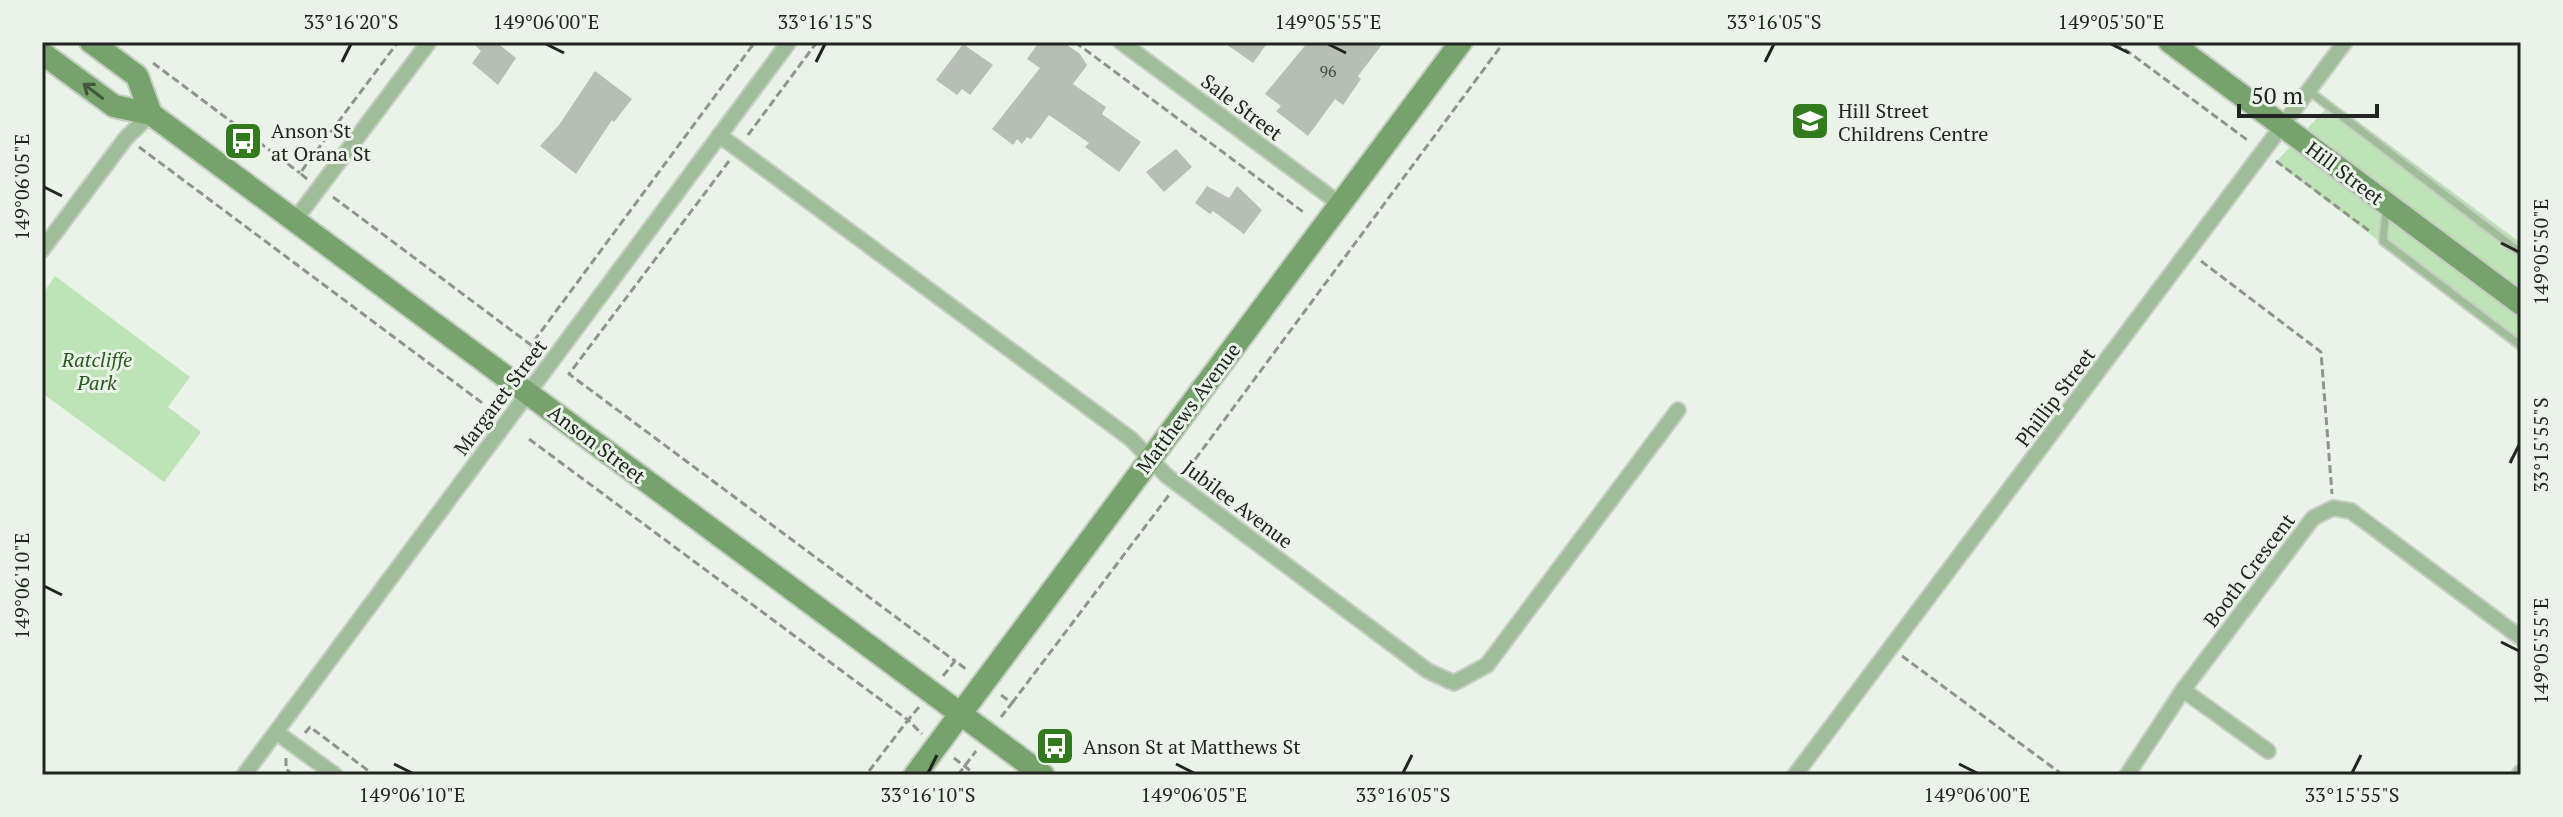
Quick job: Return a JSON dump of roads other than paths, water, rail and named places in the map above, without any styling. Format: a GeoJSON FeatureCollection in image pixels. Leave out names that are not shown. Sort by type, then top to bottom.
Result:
{"type":"FeatureCollection","features":[{"type":"Feature","properties":{"kind":"street"},"geometry":{"type":"LineString","coordinates":[[42,250],[126,138],[151,114],[137,76],[91,42]]}},
{"type":"Feature","properties":{"kind":"street"},"geometry":{"type":"LineString","coordinates":[[295,220],[429,42]]}},
{"type":"Feature","properties":{"kind":"street","name":"Margaret Street"},"geometry":{"type":"LineString","coordinates":[[244,775],[789,42]]}},
{"type":"Feature","properties":{"kind":"street","name":"Sale Street"},"geometry":{"type":"LineString","coordinates":[[1121,42],[1340,204]]}},
{"type":"Feature","properties":{"kind":"street","name":"Matthews Avenue"},"geometry":{"type":"LineString","coordinates":[[915,775],[1461,42]]}},
{"type":"Feature","properties":{"kind":"street","name":"Hill Street"},"geometry":{"type":"LineString","coordinates":[[2170,42],[2521,304]]}},
{"type":"Feature","properties":{"kind":"street","name":"Phillip Street"},"geometry":{"type":"LineString","coordinates":[[1795,775],[2345,42]]}},
{"type":"Feature","properties":{"kind":"street","name":"Anson Street"},"geometry":{"type":"LineString","coordinates":[[42,53],[114,106],[151,114],[1043,775]]}},
{"type":"Feature","properties":{"kind":"street","name":"Jubilee Avenue"},"geometry":{"type":"LineString","coordinates":[[719,135],[1131,439],[1177,484],[1428,671],[1454,683],[1487,665],[1678,410]]}},
{"type":"Feature","properties":{"kind":"street","name":"Booth Crescent"},"geometry":{"type":"LineString","coordinates":[[2127,775],[2183,690],[2313,518],[2333,508],[2351,511],[2521,638]]}},
{"type":"Feature","properties":{"kind":"street"},"geometry":{"type":"LineString","coordinates":[[2183,690],[2268,751]]}},
{"type":"Feature","properties":{"kind":"street"},"geometry":{"type":"LineString","coordinates":[[276,732],[335,775]]}},
{"type":"Feature","properties":{"kind":"lane"},"geometry":{"type":"LineString","coordinates":[[2309,91],[2521,253]]}},
{"type":"Feature","properties":{"kind":"lane"},"geometry":{"type":"LineString","coordinates":[[2387,204],[2383,241],[2521,346]]}},
{"type":"Feature","properties":{"kind":"place","name":"Hill Street Childrens Centre"},"geometry":{"type":"Point","coordinates":[1810,121]}},
{"type":"Feature","properties":{"kind":"place","name":"Anson St at Orana St"},"geometry":{"type":"Point","coordinates":[243,141]}},
{"type":"Feature","properties":{"kind":"place","name":"Anson St at Matthews St"},"geometry":{"type":"Point","coordinates":[1055,746]}},
{"type":"Feature","properties":{"kind":"park label","name":"Ratcliffe Park"},"geometry":{"type":"Point","coordinates":[97,370]}}]}
